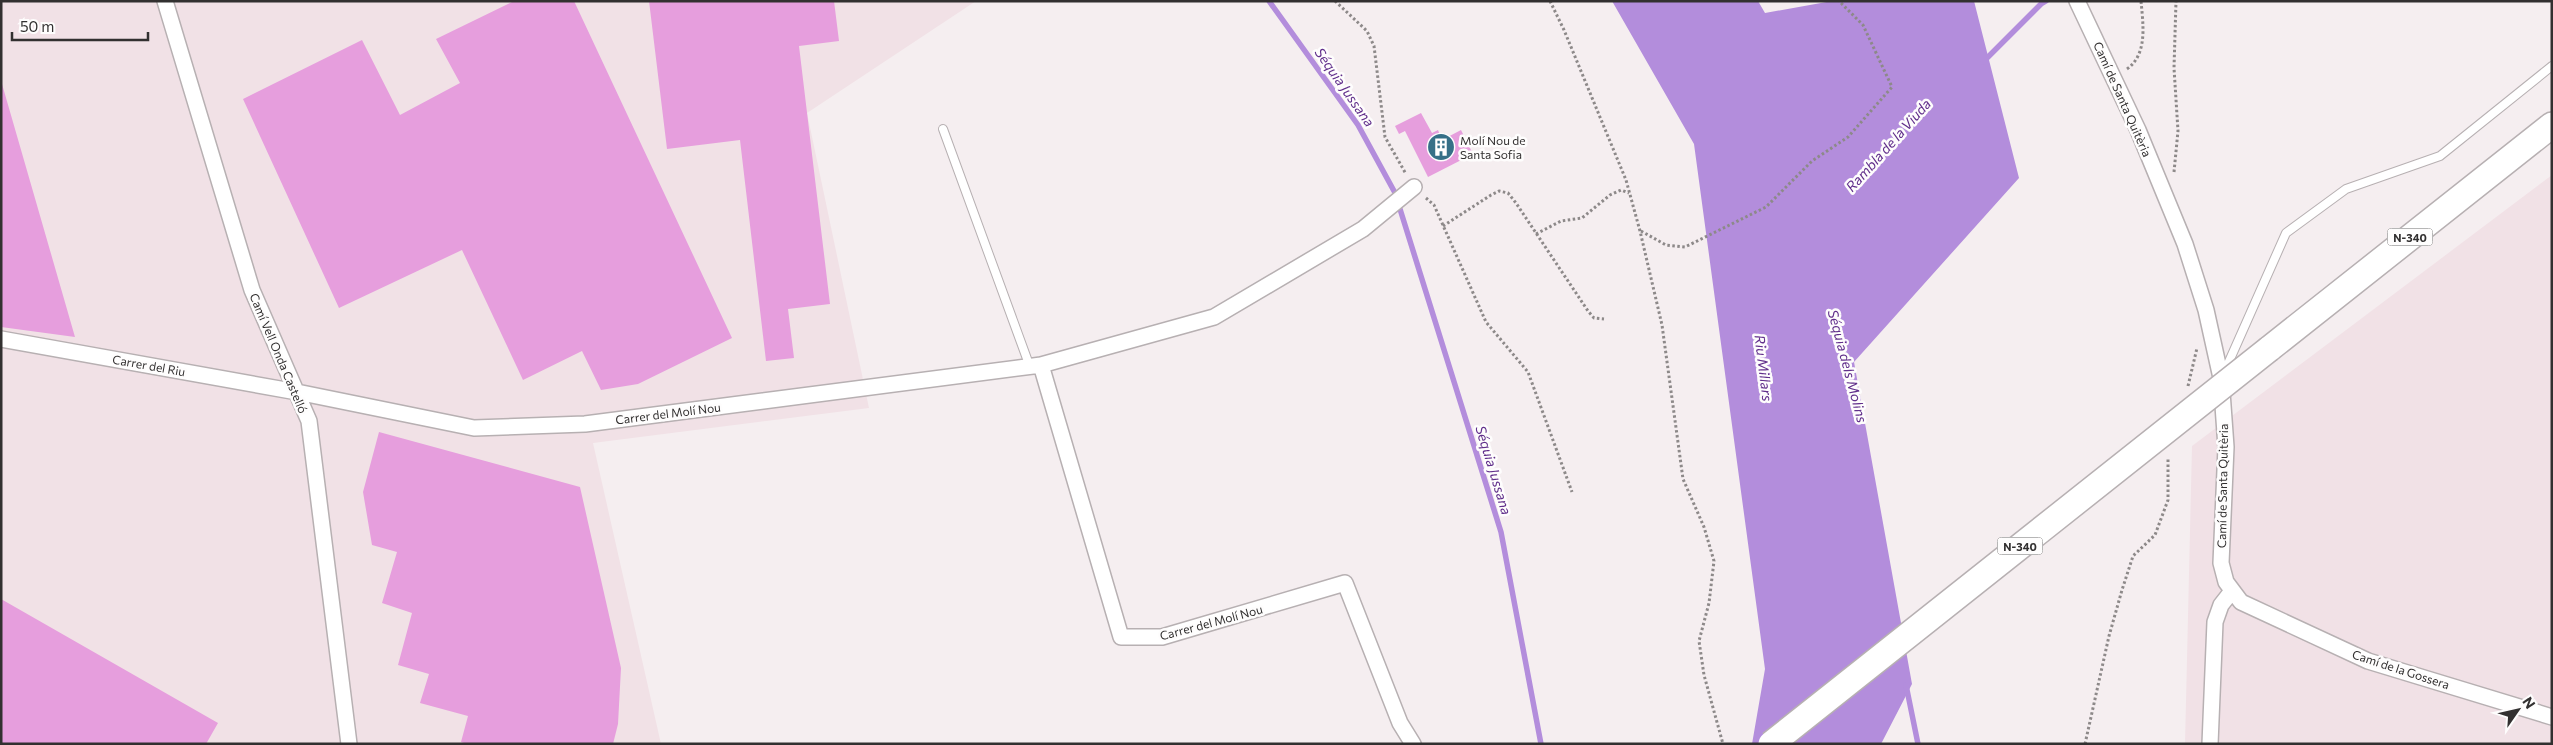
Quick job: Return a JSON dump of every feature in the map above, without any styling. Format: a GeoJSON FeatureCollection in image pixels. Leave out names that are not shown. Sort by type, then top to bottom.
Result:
{"type":"FeatureCollection","features":[{"type":"Feature","properties":{"kind":"highway","name":"N-340"},"geometry":{"type":"LineString","coordinates":[[1771,744],[2552,125]]}},
{"type":"Feature","properties":{"kind":"street","name":"Camí Vell Onda Castelló"},"geometry":{"type":"LineString","coordinates":[[165,1],[252,290],[309,421],[349,744]]}},
{"type":"Feature","properties":{"kind":"street","name":"Camí de Santa Quitèria"},"geometry":{"type":"LineString","coordinates":[[2079,4],[2114,78],[2171,210],[2206,310],[2221,378],[2226,447],[2220,563],[2226,582],[2232,591]]}},
{"type":"Feature","properties":{"kind":"street","name":"Carrer del Molí Nou"},"geometry":{"type":"LineString","coordinates":[[297,392],[474,428],[585,424],[1036,366],[1214,317],[1363,229],[1414,187]]}},
{"type":"Feature","properties":{"kind":"street","name":"Carrer del Riu"},"geometry":{"type":"LineString","coordinates":[[1,339],[297,392]]}},
{"type":"Feature","properties":{"kind":"street","name":"Carrer del Molí Nou"},"geometry":{"type":"LineString","coordinates":[[1036,366],[1121,637],[1162,637],[1346,583],[1400,723],[1413,744]]}},
{"type":"Feature","properties":{"kind":"street","name":"Camí de la Gossera"},"geometry":{"type":"LineString","coordinates":[[2232,591],[2241,602],[2368,661],[2552,716]]}},
{"type":"Feature","properties":{"kind":"street"},"geometry":{"type":"LineString","coordinates":[[2210,744],[2215,622],[2221,605],[2232,591]]}},
{"type":"Feature","properties":{"kind":"lane"},"geometry":{"type":"LineString","coordinates":[[2221,378],[2286,233],[2346,189],[2440,156],[2552,66]]}},
{"type":"Feature","properties":{"kind":"lane"},"geometry":{"type":"LineString","coordinates":[[943,129],[1036,366]]}},
{"type":"Feature","properties":{"kind":"path"},"geometry":{"type":"LineString","coordinates":[[1334,1],[1367,31],[1374,46],[1385,137],[1414,187],[1434,205],[1486,322],[1528,372],[1572,492]]}},
{"type":"Feature","properties":{"kind":"path"},"geometry":{"type":"LineString","coordinates":[[1550,1],[1571,46],[1630,194],[1662,325],[1683,478],[1704,527],[1714,561],[1709,603],[1699,641],[1704,675],[1723,744]]}},
{"type":"Feature","properties":{"kind":"path"},"geometry":{"type":"LineString","coordinates":[[1640,231],[1666,245],[1685,247],[1766,207],[1812,161],[1848,137],[1892,86],[1863,25],[1839,1]]}},
{"type":"Feature","properties":{"kind":"path"},"geometry":{"type":"LineString","coordinates":[[2114,78],[2134,65],[2144,37],[2141,1]]}},
{"type":"Feature","properties":{"kind":"path"},"geometry":{"type":"LineString","coordinates":[[2171,210],[2178,131],[2174,68],[2176,1]]}},
{"type":"Feature","properties":{"kind":"path"},"geometry":{"type":"LineString","coordinates":[[1536,234],[1561,221],[1569,222],[1582,218],[1610,195],[1621,190],[1630,194]]}},
{"type":"Feature","properties":{"kind":"path"},"geometry":{"type":"LineString","coordinates":[[1443,226],[1499,191],[1508,193],[1594,318],[1604,319]]}},
{"type":"Feature","properties":{"kind":"path"},"geometry":{"type":"LineString","coordinates":[[2187,389],[2198,342]]}},
{"type":"Feature","properties":{"kind":"path"},"geometry":{"type":"LineString","coordinates":[[2085,744],[2122,590],[2134,556],[2155,535],[2168,500],[2167,462],[2170,453]]}},
{"type":"Feature","properties":{"kind":"shaded area"},"geometry":{"type":"Polygon","coordinates":[[[1,1],[976,1],[807,113],[869,408],[593,443],[661,744],[1,744],[1,1]]]}},
{"type":"Feature","properties":{"kind":"shaded area"},"geometry":{"type":"Polygon","coordinates":[[[2552,175],[2552,744],[2185,744],[2192,446],[2552,175]]]}},
{"type":"Feature","properties":{"kind":"water","name":"Riu Millars"},"geometry":{"type":"Polygon","coordinates":[[[1612,1],[1758,1],[1765,13],[1832,1],[1974,1],[2019,178],[1854,362],[1912,684],[1881,744],[1752,744],[1765,669],[1694,144],[1612,1]]]}},
{"type":"Feature","properties":{"kind":"building"},"geometry":{"type":"Polygon","coordinates":[[[514,1],[574,1],[732,338],[638,384],[601,390],[582,351],[523,380],[462,250],[339,308],[243,99],[362,40],[400,115],[460,83],[436,39],[514,1]]]}},
{"type":"Feature","properties":{"kind":"building"},"geometry":{"type":"Polygon","coordinates":[[[649,1],[834,1],[839,41],[799,46],[830,304],[788,309],[794,358],[766,361],[740,140],[667,149],[649,1]]]}},
{"type":"Feature","properties":{"kind":"building"},"geometry":{"type":"Polygon","coordinates":[[[2,84],[75,337],[1,327],[2,84]]]}},
{"type":"Feature","properties":{"kind":"building","name":"Molí Nou de Santa Sofia"},"geometry":{"type":"Polygon","coordinates":[[[1421,113],[1432,133],[1438,130],[1442,140],[1461,130],[1473,154],[1428,177],[1405,131],[1399,134],[1395,126],[1421,113]]]}},
{"type":"Feature","properties":{"kind":"building"},"geometry":{"type":"Polygon","coordinates":[[[379,432],[580,487],[621,668],[618,724],[613,744],[467,744],[461,742],[468,716],[420,703],[429,674],[398,665],[412,613],[382,603],[397,552],[372,545],[363,492],[379,432]]]}},
{"type":"Feature","properties":{"kind":"building"},"geometry":{"type":"Polygon","coordinates":[[[1,599],[218,723],[206,744],[1,744],[1,599]]]}},
{"type":"Feature","properties":{"kind":"waterway","name":"Séquia Jussana"},"geometry":{"type":"LineString","coordinates":[[1269,1],[1358,125],[1394,191]]}},
{"type":"Feature","properties":{"kind":"waterway","name":"Rambla de la Viuda"},"geometry":{"type":"LineString","coordinates":[[1983,62],[2046,1]]}},
{"type":"Feature","properties":{"kind":"waterway","name":"Séquia Jussana"},"geometry":{"type":"LineString","coordinates":[[1400,209],[1501,532],[1541,744]]}},
{"type":"Feature","properties":{"kind":"waterway","name":"Séquia dels Molins"},"geometry":{"type":"LineString","coordinates":[[1906,685],[1918,744]]}},
{"type":"Feature","properties":{"kind":"place","name":"Molí Nou de Santa Sofia"},"geometry":{"type":"Point","coordinates":[1441,147]}}]}
